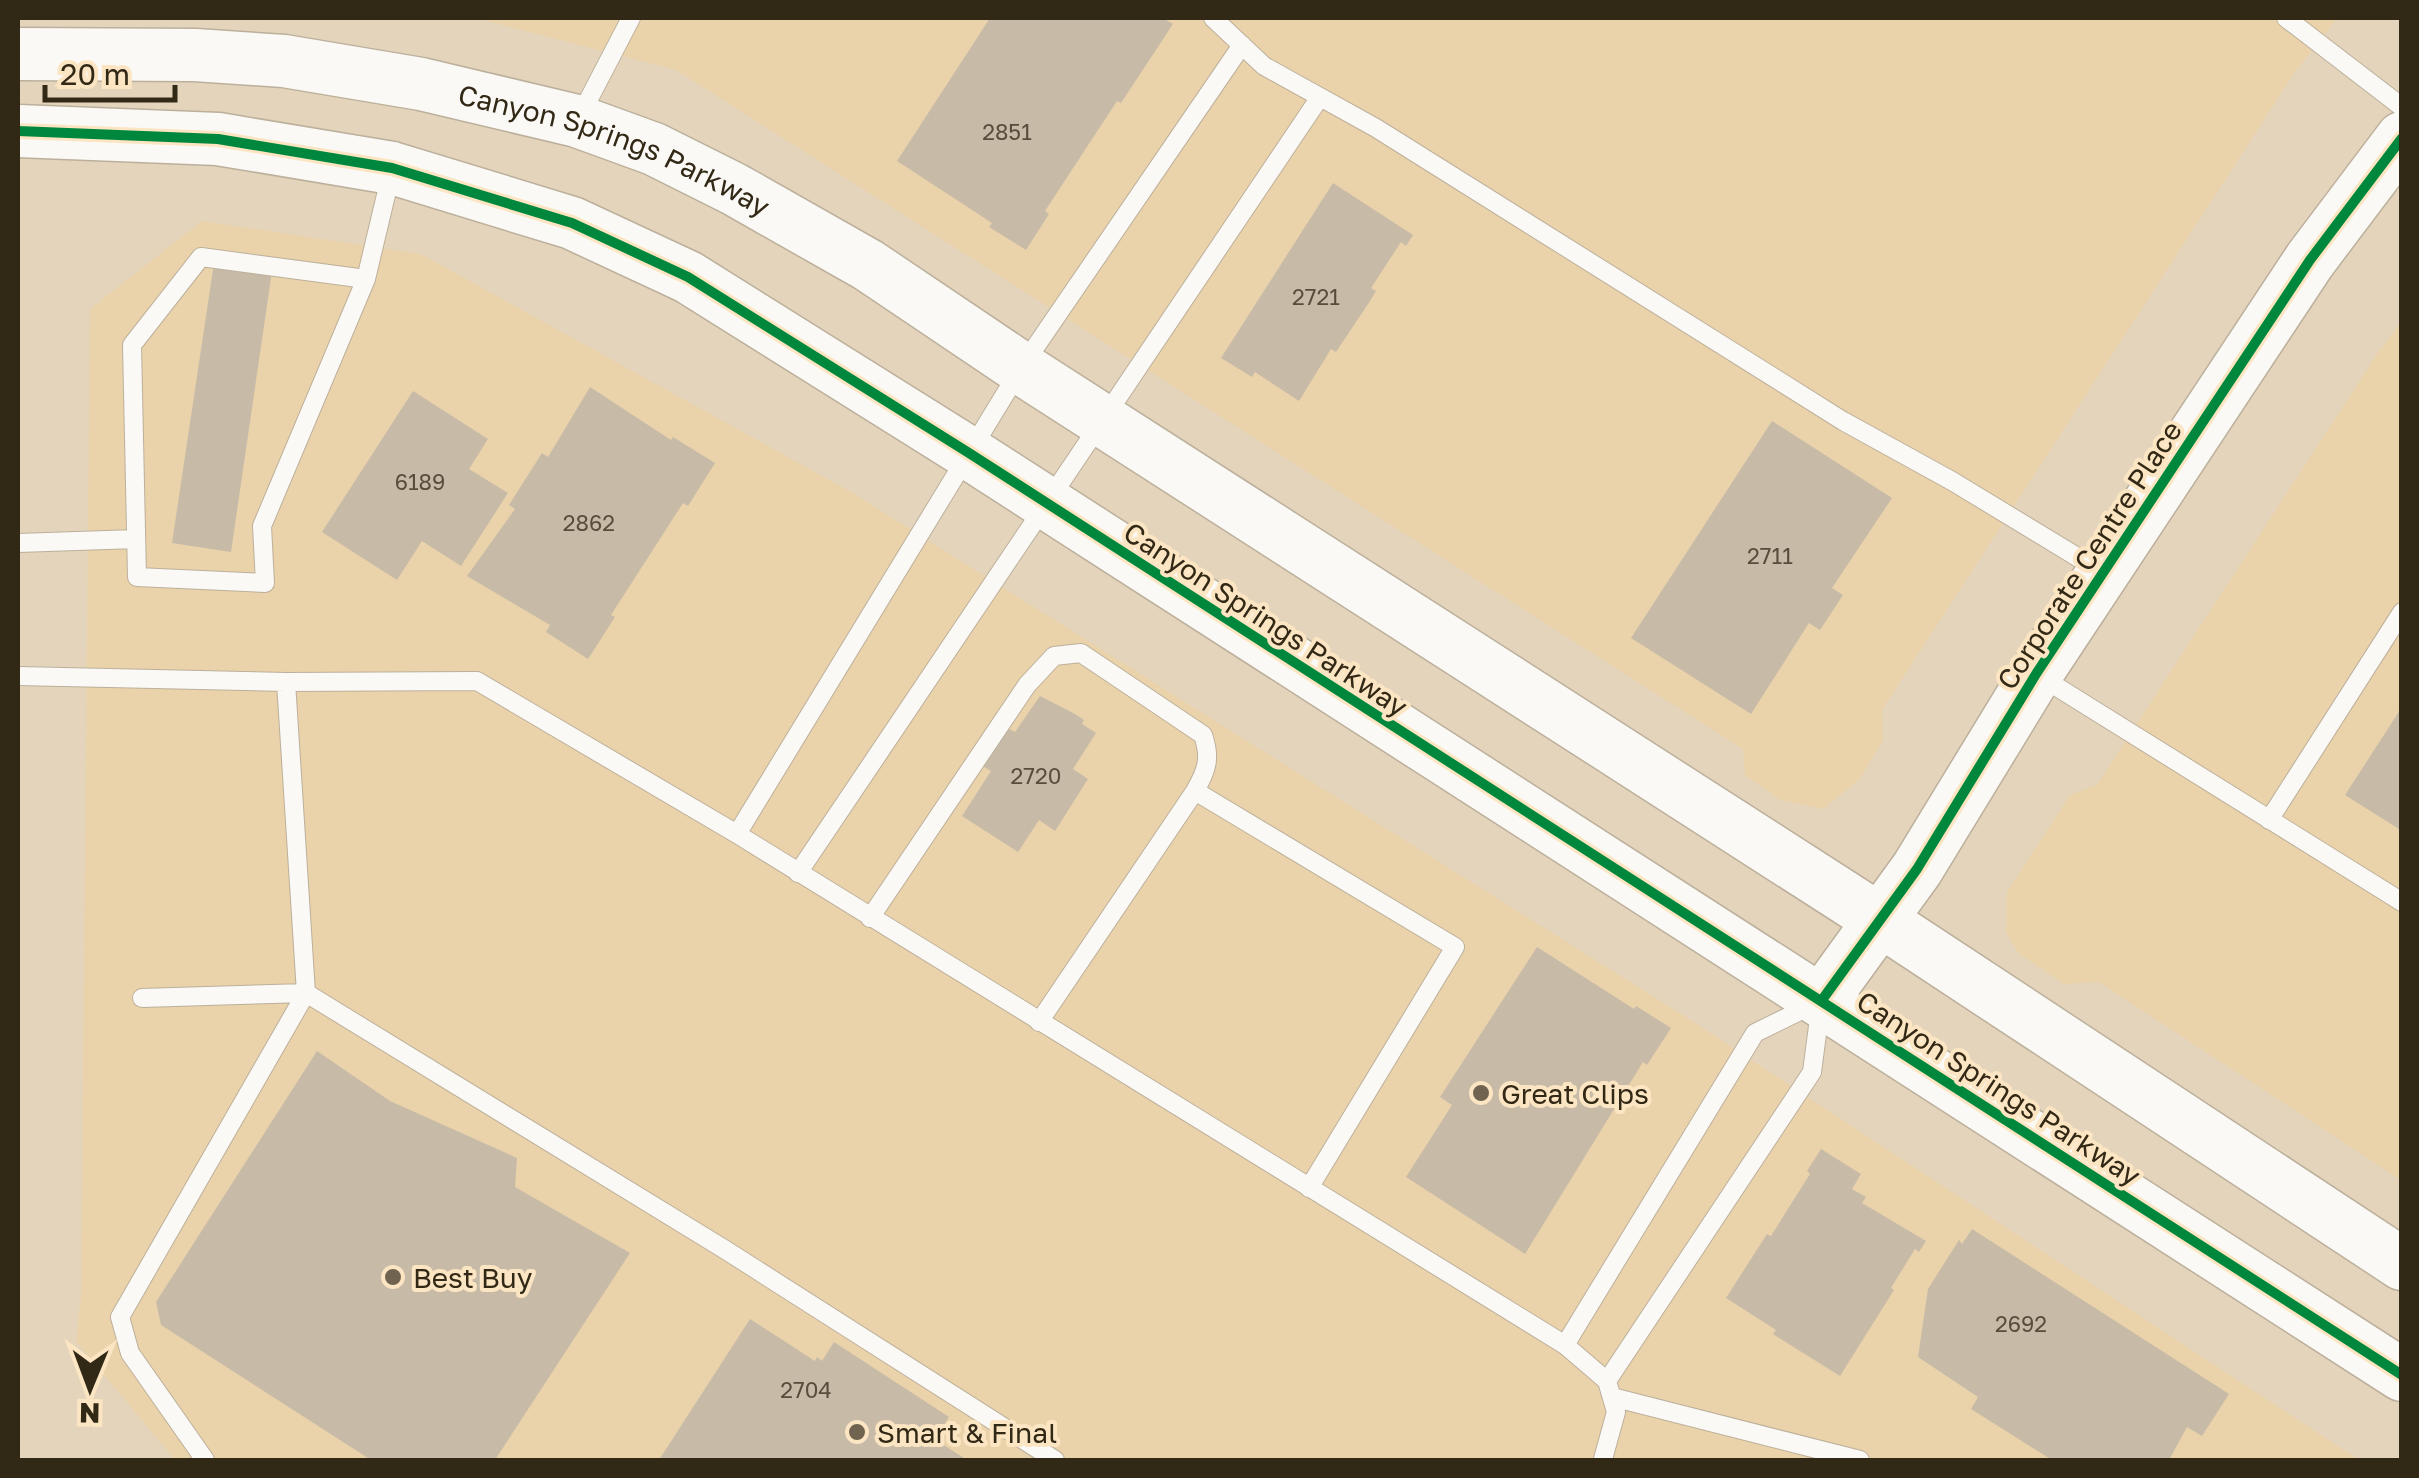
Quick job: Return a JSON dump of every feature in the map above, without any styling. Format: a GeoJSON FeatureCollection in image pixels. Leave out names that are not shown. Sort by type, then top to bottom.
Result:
{"type":"FeatureCollection","features":[{"type":"Feature","properties":{"kind":"street","name":"Canyon Springs Parkway"},"geometry":{"type":"LineString","coordinates":[[18,54],[195,55],[284,61],[420,84],[577,120],[654,149],[734,189],[868,265],[1021,368],[1880,920],[2402,1264]]}},
{"type":"Feature","properties":{"kind":"street","name":"Canyon Springs Parkway"},"geometry":{"type":"LineString","coordinates":[[18,132],[218,139],[392,168],[572,223],[688,277],[2402,1375]]}},
{"type":"Feature","properties":{"kind":"street","name":"Corporate Centre Place"},"geometry":{"type":"LineString","coordinates":[[1822,1000],[1917,869],[2036,674],[2310,260],[2402,138]]}},
{"type":"Feature","properties":{"kind":"lane"},"geometry":{"type":"LineString","coordinates":[[577,120],[631,18]]}},
{"type":"Feature","properties":{"kind":"lane"},"geometry":{"type":"LineString","coordinates":[[1212,18],[1264,66],[1376,128],[1842,421],[2103,573]]}},
{"type":"Feature","properties":{"kind":"lane"},"geometry":{"type":"LineString","coordinates":[[2286,18],[2402,106]]}},
{"type":"Feature","properties":{"kind":"lane"},"geometry":{"type":"LineString","coordinates":[[737,834],[1021,368],[1242,46]]}},
{"type":"Feature","properties":{"kind":"lane"},"geometry":{"type":"LineString","coordinates":[[798,874],[1320,97]]}},
{"type":"Feature","properties":{"kind":"lane"},"geometry":{"type":"LineString","coordinates":[[366,279],[201,256],[132,345],[137,576],[266,583],[262,526],[366,279],[392,168]]}},
{"type":"Feature","properties":{"kind":"lane"},"geometry":{"type":"LineString","coordinates":[[18,543],[136,539]]}},
{"type":"Feature","properties":{"kind":"lane"},"geometry":{"type":"LineString","coordinates":[[2269,820],[2402,612]]}},
{"type":"Feature","properties":{"kind":"lane"},"geometry":{"type":"LineString","coordinates":[[870,918],[1026,685],[1054,656],[1081,652],[1202,735],[1208,750],[1208,769],[1039,1022]]}},
{"type":"Feature","properties":{"kind":"lane"},"geometry":{"type":"LineString","coordinates":[[2036,674],[2402,902]]}},
{"type":"Feature","properties":{"kind":"lane"},"geometry":{"type":"LineString","coordinates":[[18,676],[286,682],[477,681],[737,834],[1565,1345],[1609,1389],[1616,1412],[1603,1460]]}},
{"type":"Feature","properties":{"kind":"lane"},"geometry":{"type":"LineString","coordinates":[[205,1460],[130,1353],[120,1318],[306,993],[286,682]]}},
{"type":"Feature","properties":{"kind":"lane"},"geometry":{"type":"LineString","coordinates":[[1195,791],[1455,947],[1309,1188]]}},
{"type":"Feature","properties":{"kind":"lane"},"geometry":{"type":"LineString","coordinates":[[142,998],[306,993],[724,1249],[1055,1460]]}},
{"type":"Feature","properties":{"kind":"lane"},"geometry":{"type":"LineString","coordinates":[[1565,1345],[1755,1034],[1822,1000]]}},
{"type":"Feature","properties":{"kind":"lane"},"geometry":{"type":"LineString","coordinates":[[1609,1389],[1812,1072],[1822,1000]]}},
{"type":"Feature","properties":{"kind":"lane"},"geometry":{"type":"LineString","coordinates":[[1609,1389],[1860,1460]]}},
{"type":"Feature","properties":{"kind":"shaded area"},"geometry":{"type":"Polygon","coordinates":[[[475,18],[2337,18],[2295,72],[1882,710],[1883,740],[1860,779],[1823,809],[1780,800],[1745,775],[1743,749],[676,70],[475,18]]]}},
{"type":"Feature","properties":{"kind":"shaded area"},"geometry":{"type":"Polygon","coordinates":[[[202,221],[421,254],[851,492],[1689,1019],[2359,1460],[175,1460],[76,1341],[81,1296],[90,309],[202,221]]]}},
{"type":"Feature","properties":{"kind":"shaded area"},"geometry":{"type":"Polygon","coordinates":[[[2401,322],[2401,1180],[2099,982],[2064,984],[2018,953],[2006,932],[2007,892],[2070,795],[2097,785],[2401,322]]]}},
{"type":"Feature","properties":{"kind":"building"},"geometry":{"type":"Polygon","coordinates":[[[990,18],[1163,18],[1173,24],[1045,211],[1049,214],[1026,250],[897,161],[990,18]]]}},
{"type":"Feature","properties":{"kind":"building"},"geometry":{"type":"Polygon","coordinates":[[[1333,183],[1413,235],[1406,246],[1401,242],[1371,288],[1376,291],[1370,301],[1336,352],[1331,349],[1299,401],[1255,372],[1252,377],[1221,358],[1333,183]]]}},
{"type":"Feature","properties":{"kind":"building"},"geometry":{"type":"Polygon","coordinates":[[[214,263],[272,271],[231,552],[172,543],[214,263]]]}},
{"type":"Feature","properties":{"kind":"building"},"geometry":{"type":"Polygon","coordinates":[[[590,387],[671,440],[673,437],[715,463],[688,506],[683,503],[611,615],[615,617],[588,659],[546,632],[550,625],[467,576],[515,509],[509,505],[542,453],[548,457],[590,387]]]}},
{"type":"Feature","properties":{"kind":"building"},"geometry":{"type":"Polygon","coordinates":[[[413,391],[488,439],[469,469],[508,493],[461,566],[422,541],[397,580],[322,532],[413,391]]]}},
{"type":"Feature","properties":{"kind":"building"},"geometry":{"type":"Polygon","coordinates":[[[1772,421],[1892,498],[1832,588],[1843,595],[1820,630],[1809,623],[1751,714],[1631,638],[1772,421]]]}},
{"type":"Feature","properties":{"kind":"building"},"geometry":{"type":"Polygon","coordinates":[[[1040,696],[1075,714],[1096,733],[1073,769],[1088,779],[1055,831],[1039,820],[1018,852],[962,816],[991,771],[981,765],[1009,729],[1015,732],[1040,696]]]}},
{"type":"Feature","properties":{"kind":"building"},"geometry":{"type":"Polygon","coordinates":[[[2402,707],[2402,831],[2345,795],[2402,707]]]}},
{"type":"Feature","properties":{"kind":"building"},"geometry":{"type":"Polygon","coordinates":[[[1537,947],[1671,1028],[1647,1065],[1643,1062],[1525,1254],[1406,1177],[1452,1105],[1440,1097],[1537,947]]]}},
{"type":"Feature","properties":{"kind":"building","name":"Best Buy"},"geometry":{"type":"Polygon","coordinates":[[[317,1051],[390,1101],[517,1158],[515,1187],[630,1253],[495,1460],[371,1460],[161,1325],[156,1302],[317,1051]]]}},
{"type":"Feature","properties":{"kind":"building"},"geometry":{"type":"Polygon","coordinates":[[[1821,1149],[1861,1174],[1852,1189],[1866,1197],[1862,1203],[1926,1241],[1919,1252],[1915,1249],[1840,1376],[1773,1334],[1776,1330],[1726,1298],[1767,1234],[1771,1236],[1821,1149]]]}},
{"type":"Feature","properties":{"kind":"building"},"geometry":{"type":"Polygon","coordinates":[[[1972,1229],[2229,1394],[2202,1436],[2187,1427],[2169,1460],[2052,1460],[1971,1409],[1978,1397],[1918,1357],[1928,1289],[1959,1240],[1962,1244],[1972,1229]]]}},
{"type":"Feature","properties":{"kind":"building"},"geometry":{"type":"Polygon","coordinates":[[[750,1319],[815,1361],[817,1357],[822,1361],[834,1342],[949,1417],[938,1434],[943,1437],[939,1442],[967,1460],[659,1460],[750,1319]]]}},
{"type":"Feature","properties":{"kind":"cycle path"},"geometry":{"type":"LineString","coordinates":[[18,131],[218,139],[392,168],[572,223],[688,277],[969,453],[2402,1375]]}},
{"type":"Feature","properties":{"kind":"cycle path"},"geometry":{"type":"LineString","coordinates":[[1822,1000],[1917,869],[2036,674],[2310,260],[2402,138]]}},
{"type":"Feature","properties":{"kind":"place","name":"Great Clips"},"geometry":{"type":"Point","coordinates":[1481,1093]}},
{"type":"Feature","properties":{"kind":"place","name":"Best Buy"},"geometry":{"type":"Point","coordinates":[393,1277]}},
{"type":"Feature","properties":{"kind":"place","name":"Smart & Final"},"geometry":{"type":"Point","coordinates":[857,1432]}}]}
